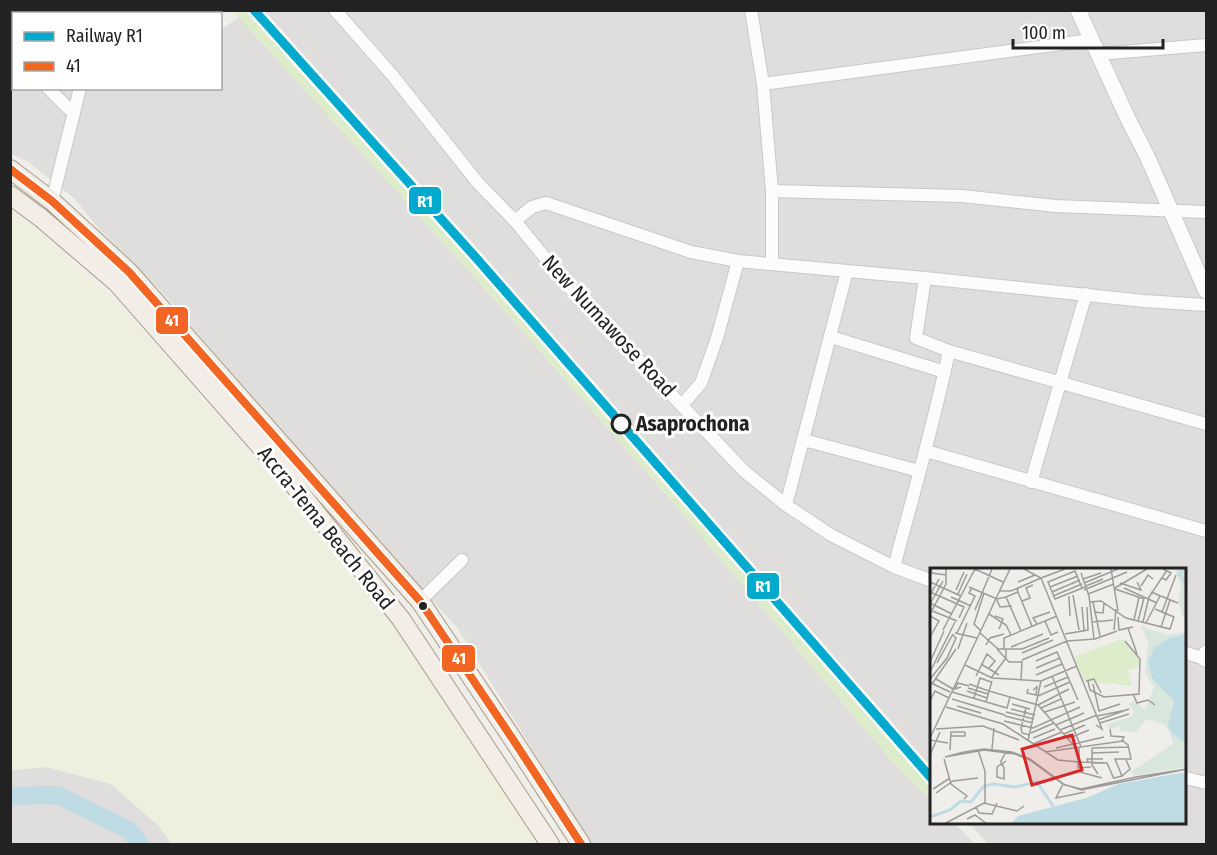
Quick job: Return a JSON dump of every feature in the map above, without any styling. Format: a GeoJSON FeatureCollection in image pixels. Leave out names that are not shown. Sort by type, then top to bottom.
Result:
{"type":"FeatureCollection","features":[{"type":"Feature","properties":{"kind":"main road","name":"Accra-Tema Beach Road"},"geometry":{"type":"LineString","coordinates":[[10,169],[52,201],[129,272],[420,601],[581,844]]}},
{"type":"Feature","properties":{"kind":"main road","name":"Accra-Tema Beach Road"},"geometry":{"type":"LineString","coordinates":[[10,195],[41,218],[117,283],[289,479],[401,619],[550,844]]}},
{"type":"Feature","properties":{"kind":"main road"},"geometry":{"type":"LineString","coordinates":[[401,619],[420,601]]}},
{"type":"Feature","properties":{"kind":"street","name":"New Numawose Road"},"geometry":{"type":"LineString","coordinates":[[335,10],[393,76],[478,183],[515,221],[569,287],[744,471],[786,505],[831,535],[894,567],[930,579]]}},
{"type":"Feature","properties":{"kind":"street"},"geometry":{"type":"LineString","coordinates":[[751,10],[763,84],[772,191],[771,264]]}},
{"type":"Feature","properties":{"kind":"street"},"geometry":{"type":"LineString","coordinates":[[1078,10],[1147,156],[1206,291]]}},
{"type":"Feature","properties":{"kind":"street"},"geometry":{"type":"LineString","coordinates":[[763,84],[1091,40]]}},
{"type":"Feature","properties":{"kind":"street"},"geometry":{"type":"LineString","coordinates":[[1098,54],[1206,45]]}},
{"type":"Feature","properties":{"kind":"street"},"geometry":{"type":"LineString","coordinates":[[50,90],[74,114]]}},
{"type":"Feature","properties":{"kind":"street"},"geometry":{"type":"LineString","coordinates":[[52,201],[80,90]]}},
{"type":"Feature","properties":{"kind":"street"},"geometry":{"type":"LineString","coordinates":[[772,191],[962,196],[1056,206],[1206,212]]}},
{"type":"Feature","properties":{"kind":"street"},"geometry":{"type":"LineString","coordinates":[[515,221],[532,207],[546,203],[691,252],[738,261],[1144,301],[1206,305]]}},
{"type":"Feature","properties":{"kind":"street"},"geometry":{"type":"LineString","coordinates":[[682,405],[701,383],[717,338],[738,261]]}},
{"type":"Feature","properties":{"kind":"street"},"geometry":{"type":"LineString","coordinates":[[786,505],[847,271]]}},
{"type":"Feature","properties":{"kind":"street"},"geometry":{"type":"LineString","coordinates":[[908,359],[916,338],[925,278]]}},
{"type":"Feature","properties":{"kind":"street"},"geometry":{"type":"LineString","coordinates":[[1031,482],[1062,383],[1086,294]]}},
{"type":"Feature","properties":{"kind":"street"},"geometry":{"type":"LineString","coordinates":[[831,337],[945,372]]}},
{"type":"Feature","properties":{"kind":"street"},"geometry":{"type":"LineString","coordinates":[[916,338],[949,351],[1206,424]]}},
{"type":"Feature","properties":{"kind":"street"},"geometry":{"type":"LineString","coordinates":[[894,567],[926,451],[949,351]]}},
{"type":"Feature","properties":{"kind":"street"},"geometry":{"type":"LineString","coordinates":[[804,440],[919,471]]}},
{"type":"Feature","properties":{"kind":"street"},"geometry":{"type":"LineString","coordinates":[[926,451],[1206,531]]}},
{"type":"Feature","properties":{"kind":"street"},"geometry":{"type":"LineString","coordinates":[[420,601],[462,560]]}},
{"type":"Feature","properties":{"kind":"street"},"geometry":{"type":"LineString","coordinates":[[1187,653],[1206,657]]}},
{"type":"Feature","properties":{"kind":"street"},"geometry":{"type":"LineString","coordinates":[[1187,778],[1206,783]]}},
{"type":"Feature","properties":{"kind":"shaded area"},"geometry":{"type":"Polygon","coordinates":[[[184,10],[186,12],[12,12],[12,90],[222,90],[222,29],[239,17],[510,317],[668,497],[892,761],[930,799],[930,825],[956,825],[975,844],[591,844],[456,626],[381,546],[162,292],[99,229],[75,199],[28,162],[11,154],[11,11],[184,10]]]}},
{"type":"Feature","properties":{"kind":"shaded area"},"geometry":{"type":"Polygon","coordinates":[[[252,11],[1206,11],[1206,844],[988,844],[971,825],[1187,825],[1187,568],[930,568],[930,777],[751,568],[642,448],[446,223],[252,11]]]}},
{"type":"Feature","properties":{"kind":"shaded area"},"geometry":{"type":"Polygon","coordinates":[[[47,767],[111,784],[160,827],[171,844],[11,844],[11,770],[47,767]]]}},
{"type":"Feature","properties":{"kind":"green space"},"geometry":{"type":"Polygon","coordinates":[[[233,11],[252,11],[446,223],[642,448],[751,568],[930,777],[930,799],[892,761],[668,497],[510,317],[233,11]]]}},
{"type":"Feature","properties":{"kind":"green space"},"geometry":{"type":"Polygon","coordinates":[[[10,209],[52,242],[134,319],[317,533],[422,660],[452,718],[475,743],[540,844],[171,844],[160,827],[111,784],[47,767],[11,770],[10,209]]]}},
{"type":"Feature","properties":{"kind":"waterway"},"geometry":{"type":"LineString","coordinates":[[10,796],[57,795],[129,830],[140,844]]}},
{"type":"Feature","properties":{"kind":"rail line","name":"R1"},"geometry":{"type":"LineString","coordinates":[[254,10],[478,260],[930,777]]}},
{"type":"Feature","properties":{"kind":"transit line","name":"41"},"geometry":{"type":"LineString","coordinates":[[10,169],[52,201],[129,272],[420,601],[581,844]]}},
{"type":"Feature","properties":{"kind":"place","name":"Asaprochona"},"geometry":{"type":"Point","coordinates":[621,424]}}]}
